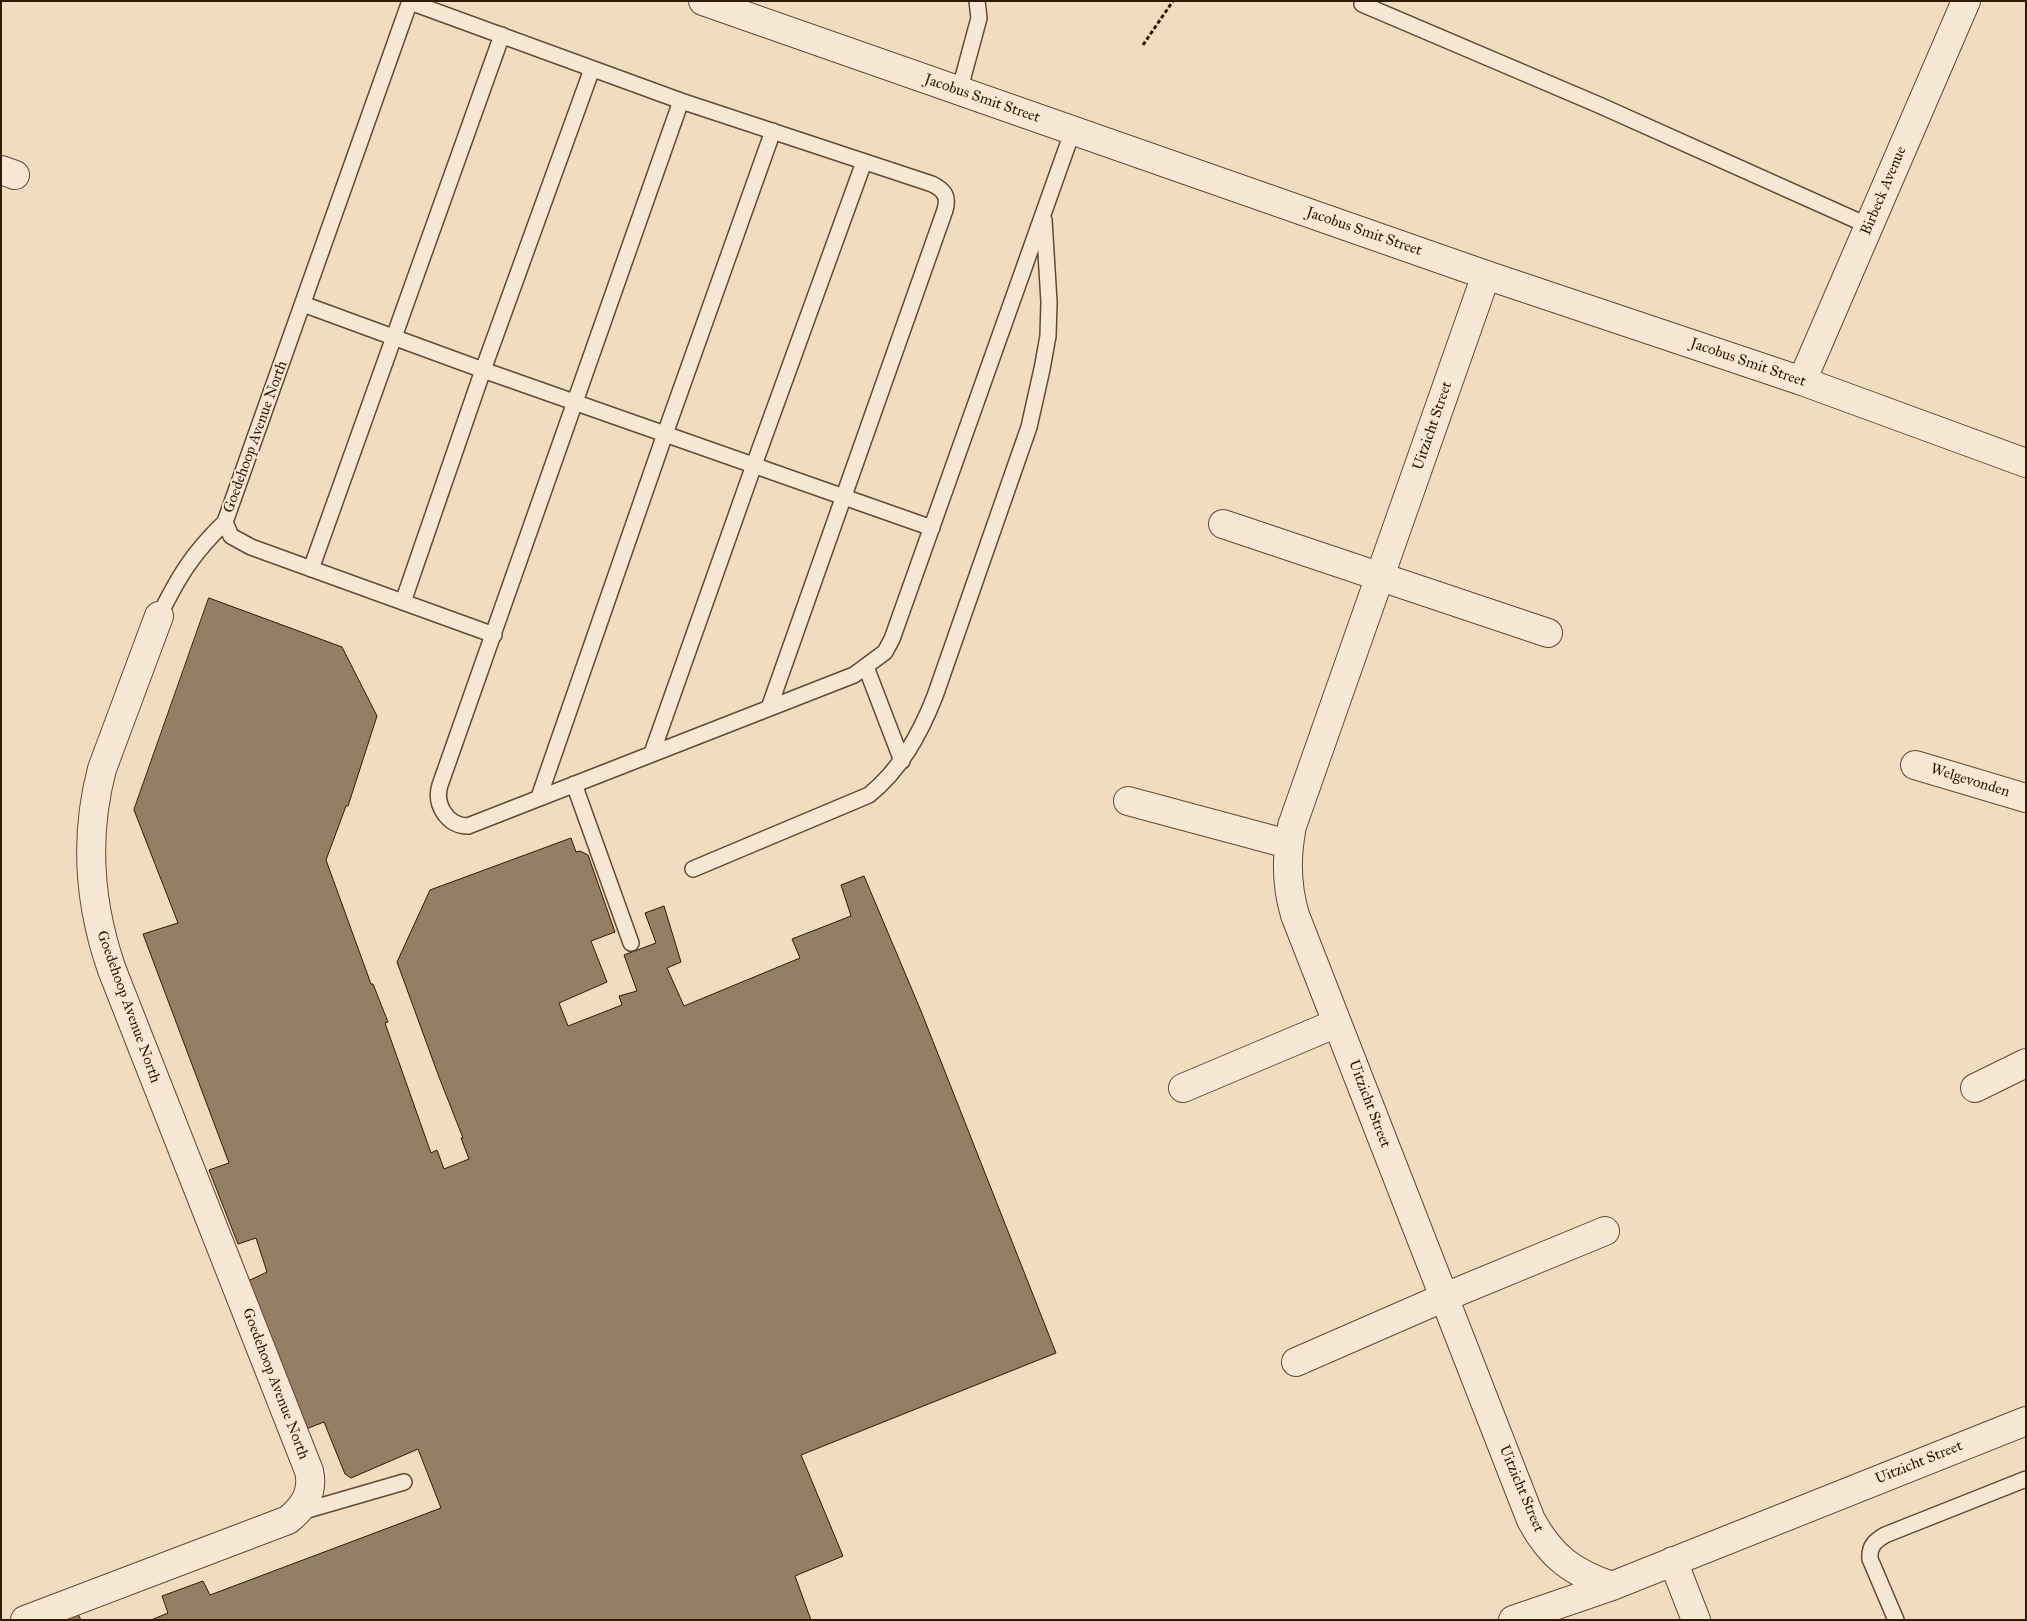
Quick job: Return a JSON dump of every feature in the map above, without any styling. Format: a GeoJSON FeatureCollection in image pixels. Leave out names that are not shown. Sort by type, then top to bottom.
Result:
{"type":"FeatureCollection","features":[{"type":"Feature","properties":{"kind":"street","name":"Jacobus Smit Street"},"geometry":{"type":"LineString","coordinates":[[703,1],[1486,275],[1802,382],[2026,463]]}},
{"type":"Feature","properties":{"kind":"street","name":"Birbeck Avenue"},"geometry":{"type":"LineString","coordinates":[[1802,382],[1966,1]]}},
{"type":"Feature","properties":{"kind":"street","name":"Uitzicht Street"},"geometry":{"type":"LineString","coordinates":[[1486,275],[1292,826],[1287,858],[1289,895],[1295,915],[1531,1520],[1556,1556],[1569,1567],[1594,1580],[1612,1586],[2026,1421]]}},
{"type":"Feature","properties":{"kind":"street"},"geometry":{"type":"LineString","coordinates":[[1223,524],[1379,578],[1548,633]]}},
{"type":"Feature","properties":{"kind":"street","name":"Goedehoop Avenue North"},"geometry":{"type":"LineString","coordinates":[[159,616],[102,769],[96,791],[91,824],[92,891],[102,939],[112,970],[309,1471],[311,1482],[307,1498],[303,1507],[296,1514]]}},
{"type":"Feature","properties":{"kind":"street","name":"Welgevonden"},"geometry":{"type":"LineString","coordinates":[[1915,764],[2026,798]]}},
{"type":"Feature","properties":{"kind":"street"},"geometry":{"type":"LineString","coordinates":[[1128,801],[1288,844]]}},
{"type":"Feature","properties":{"kind":"street"},"geometry":{"type":"LineString","coordinates":[[1183,1088],[1337,1024]]}},
{"type":"Feature","properties":{"kind":"street"},"geometry":{"type":"LineString","coordinates":[[1975,1088],[2026,1064]]}},
{"type":"Feature","properties":{"kind":"street"},"geometry":{"type":"LineString","coordinates":[[1296,1362],[1444,1297],[1605,1231]]}},
{"type":"Feature","properties":{"kind":"street"},"geometry":{"type":"LineString","coordinates":[[25,1620],[288,1520],[296,1514]]}},
{"type":"Feature","properties":{"kind":"street"},"geometry":{"type":"LineString","coordinates":[[1673,1561],[1696,1620]]}},
{"type":"Feature","properties":{"kind":"street"},"geometry":{"type":"LineString","coordinates":[[1513,1620],[1612,1586]]}},
{"type":"Feature","properties":{"kind":"lane"},"geometry":{"type":"LineString","coordinates":[[959,92],[979,18],[977,1]]}},
{"type":"Feature","properties":{"kind":"lane"},"geometry":{"type":"LineString","coordinates":[[410,2],[681,101],[932,184],[945,193],[947,200],[945,210],[768,708]]}},
{"type":"Feature","properties":{"kind":"lane","name":"Goedehoop Avenue North"},"geometry":{"type":"LineString","coordinates":[[159,616],[188,562],[225,522],[410,2]]}},
{"type":"Feature","properties":{"kind":"lane"},"geometry":{"type":"LineString","coordinates":[[1362,4],[1599,105],[1869,226]]}},
{"type":"Feature","properties":{"kind":"lane"},"geometry":{"type":"LineString","coordinates":[[311,569],[502,35]]}},
{"type":"Feature","properties":{"kind":"lane"},"geometry":{"type":"LineString","coordinates":[[403,602],[483,370],[592,69]]}},
{"type":"Feature","properties":{"kind":"lane"},"geometry":{"type":"LineString","coordinates":[[681,101],[440,785],[438,797],[440,805],[450,820],[459,825],[468,826],[854,674],[885,652],[892,639],[932,528],[1073,130]]}},
{"type":"Feature","properties":{"kind":"lane"},"geometry":{"type":"LineString","coordinates":[[539,797],[773,131]]}},
{"type":"Feature","properties":{"kind":"lane"},"geometry":{"type":"LineString","coordinates":[[652,753],[864,162]]}},
{"type":"Feature","properties":{"kind":"lane"},"geometry":{"type":"LineString","coordinates":[[693,869],[869,795],[886,780],[902,761],[924,722],[935,696],[1029,427],[1048,336],[1049,302],[1044,212]]}},
{"type":"Feature","properties":{"kind":"lane"},"geometry":{"type":"LineString","coordinates":[[303,304],[483,370],[932,528]]}},
{"type":"Feature","properties":{"kind":"lane"},"geometry":{"type":"LineString","coordinates":[[225,522],[228,532],[243,544],[494,634]]}},
{"type":"Feature","properties":{"kind":"lane"},"geometry":{"type":"LineString","coordinates":[[866,667],[902,761]]}},
{"type":"Feature","properties":{"kind":"lane"},"geometry":{"type":"LineString","coordinates":[[574,784],[631,942]]}},
{"type":"Feature","properties":{"kind":"lane"},"geometry":{"type":"LineString","coordinates":[[1896,1620],[1870,1559],[1870,1551],[1875,1542],[1885,1535],[2026,1479]]}},
{"type":"Feature","properties":{"kind":"lane"},"geometry":{"type":"LineString","coordinates":[[296,1514],[404,1482]]}},
{"type":"Feature","properties":{"kind":"path"},"geometry":{"type":"LineString","coordinates":[[1142,45],[1173,1]]}},
{"type":"Feature","properties":{"kind":"building"},"geometry":{"type":"Polygon","coordinates":[[[209,598],[342,647],[377,716],[348,806],[346,806],[326,860],[371,984],[373,984],[388,1022],[385,1023],[431,1153],[437,1150],[444,1169],[469,1159],[461,1138],[463,1138],[397,962],[430,890],[571,838],[576,852],[580,851],[588,855],[615,932],[591,941],[607,982],[559,1003],[568,1026],[622,1005],[619,996],[637,991],[624,955],[656,943],[645,913],[664,906],[681,962],[667,968],[684,1006],[800,958],[792,939],[851,916],[841,885],[864,876],[921,1011],[1056,1353],[801,1455],[843,1556],[795,1576],[811,1620],[151,1620],[168,1613],[162,1596],[203,1581],[210,1595],[441,1508],[418,1449],[351,1478],[345,1474],[324,1422],[306,1429],[248,1281],[267,1272],[256,1238],[238,1244],[209,1170],[229,1163],[143,934],[178,923],[134,810],[209,598]]]}},
{"type":"Feature","properties":{"kind":"building"},"geometry":{"type":"Polygon","coordinates":[[[77,1612],[81,1620],[50,1620],[77,1612]]]}}]}
